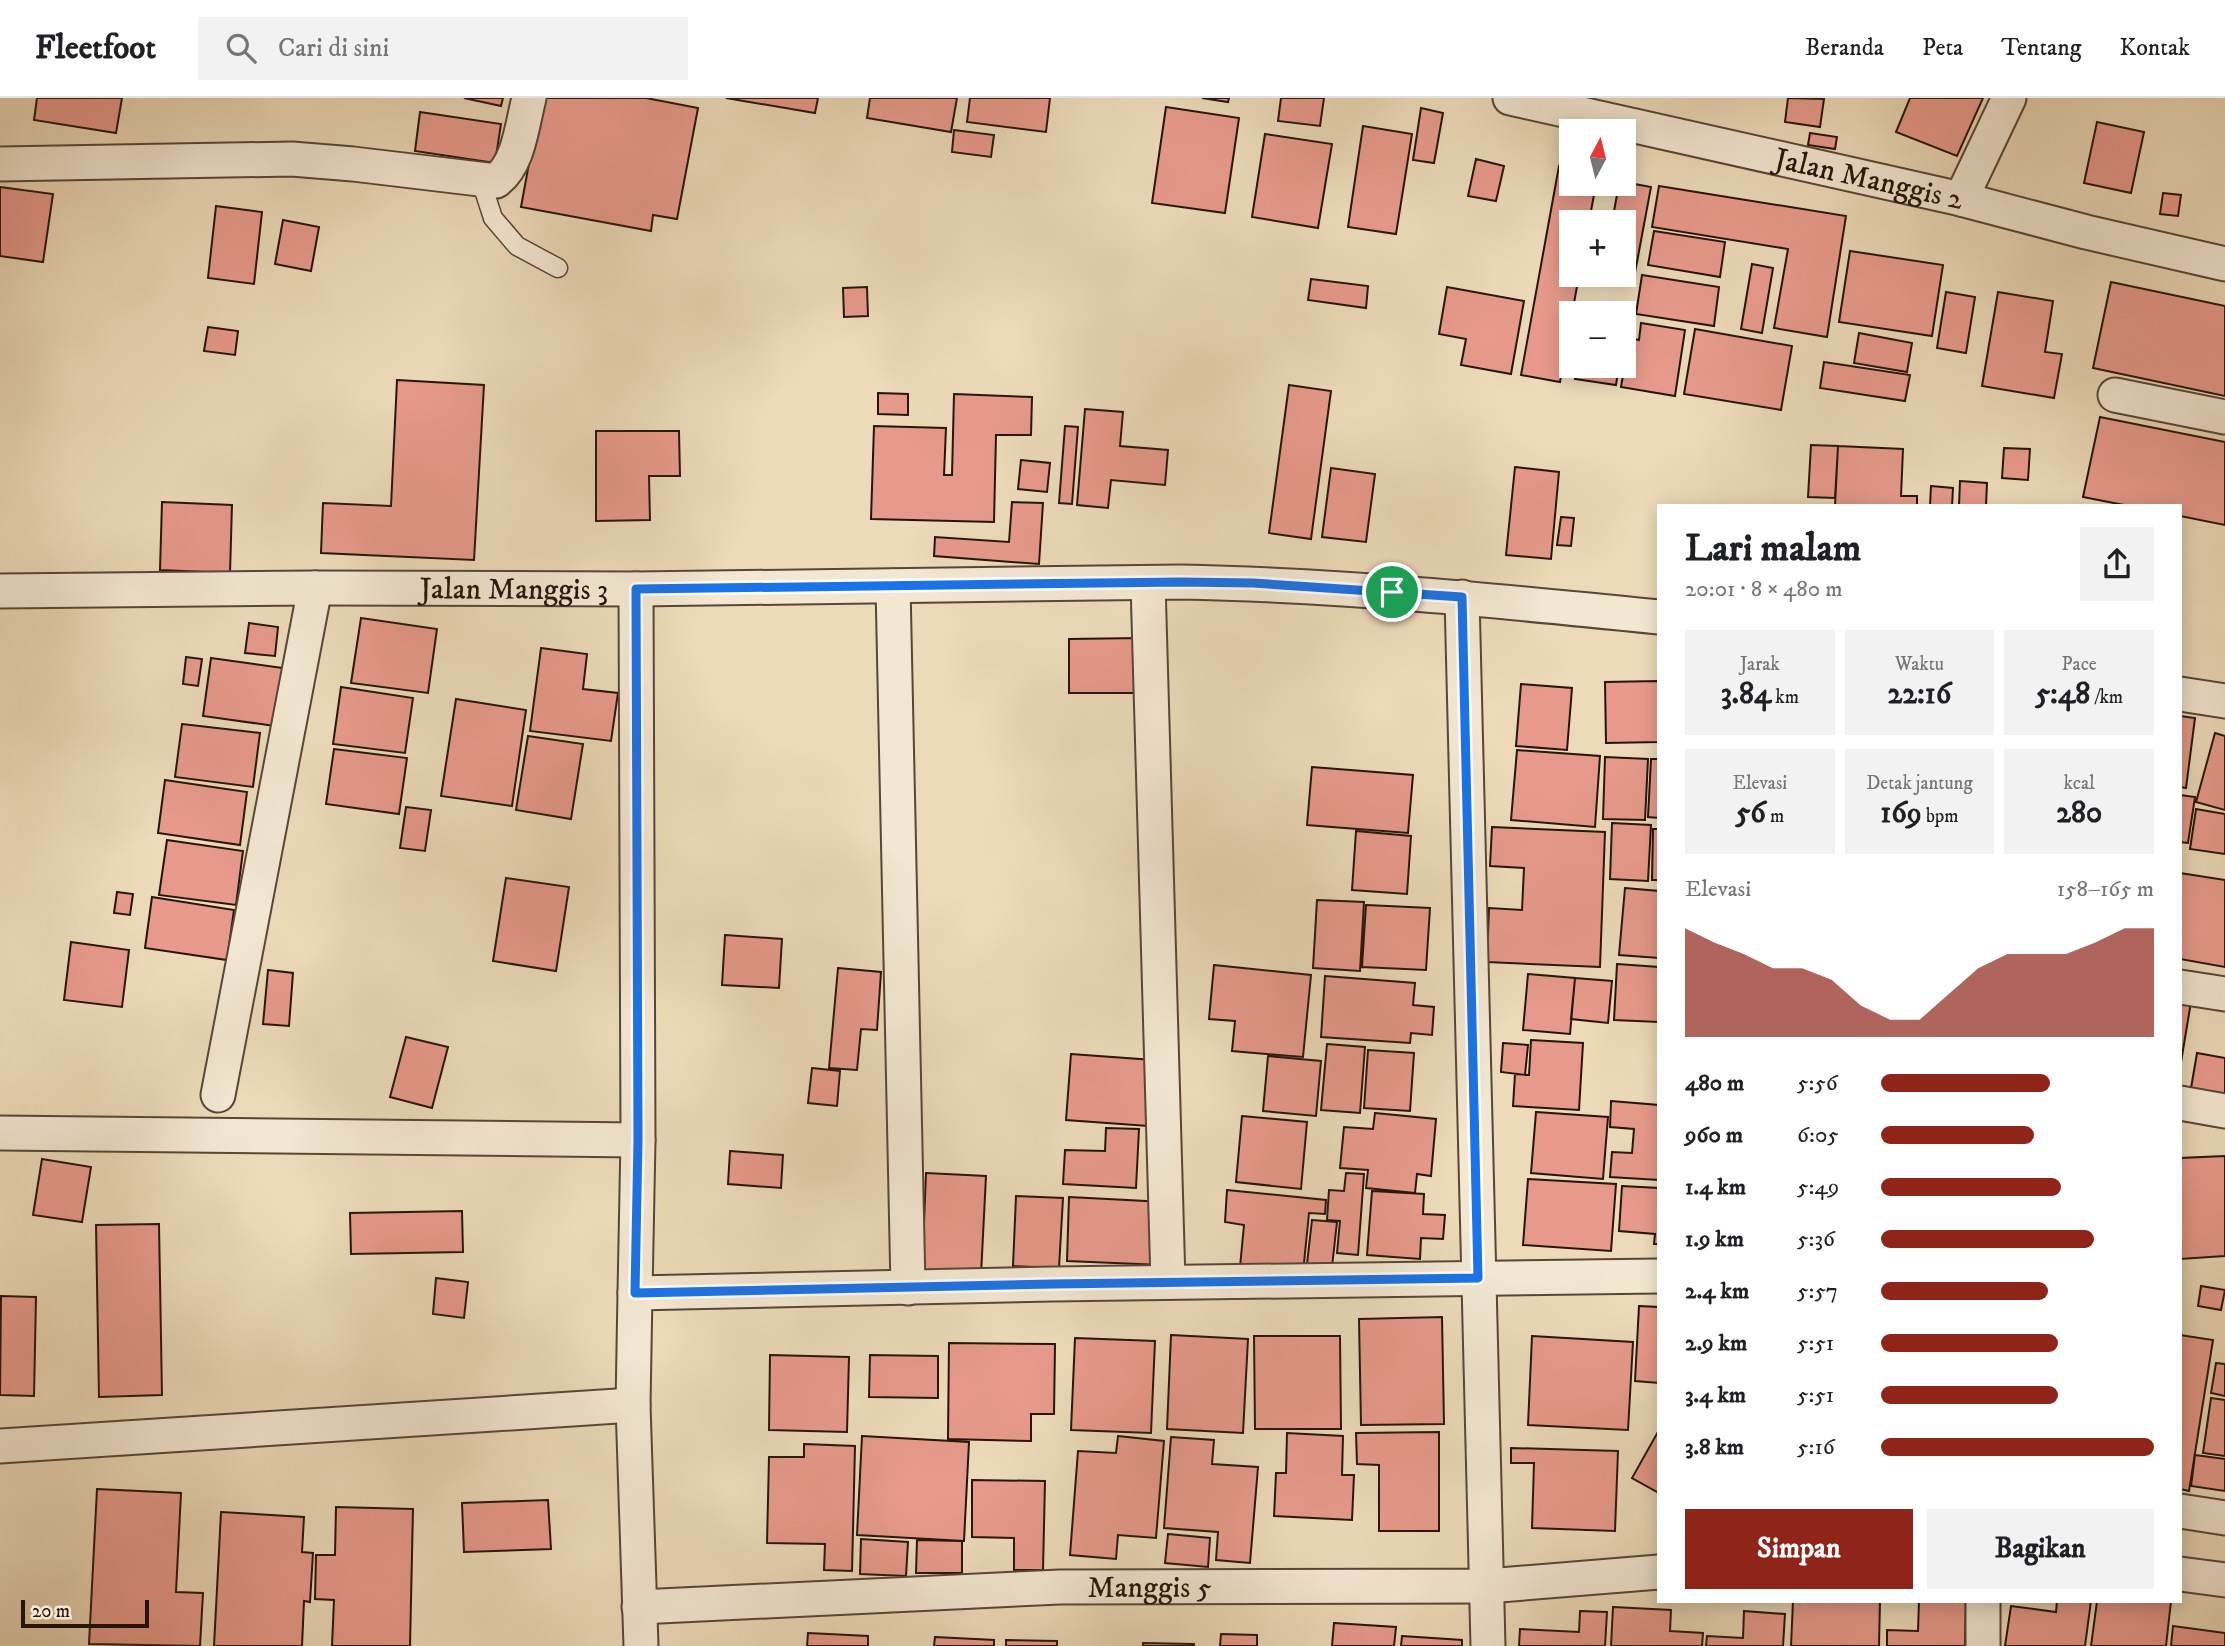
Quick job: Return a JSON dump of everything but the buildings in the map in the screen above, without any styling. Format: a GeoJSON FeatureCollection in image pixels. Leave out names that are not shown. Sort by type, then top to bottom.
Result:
{"type":"FeatureCollection","features":[{"type":"Feature","properties":{"kind":"street"},"geometry":{"type":"LineString","coordinates":[[0,164],[292,159],[496,181],[507,173],[529,98]]}},
{"type":"Feature","properties":{"kind":"street","name":"Jalan Manggis 2"},"geometry":{"type":"LineString","coordinates":[[1510,98],[1609,109],[2085,232],[2225,264]]}},
{"type":"Feature","properties":{"kind":"street"},"geometry":{"type":"LineString","coordinates":[[1961,199],[2009,98]]}},
{"type":"Feature","properties":{"kind":"street"},"geometry":{"type":"LineString","coordinates":[[2115,395],[2225,417]]}},
{"type":"Feature","properties":{"kind":"street"},"geometry":{"type":"LineString","coordinates":[[1148,583],[1168,1282]]}},
{"type":"Feature","properties":{"kind":"street","name":"Jalan Manggis 3"},"geometry":{"type":"LineString","coordinates":[[0,591],[1253,583],[1462,597],[1657,617]]}},
{"type":"Feature","properties":{"kind":"street"},"geometry":{"type":"LineString","coordinates":[[893,586],[908,1288]]}},
{"type":"Feature","properties":{"kind":"street"},"geometry":{"type":"LineString","coordinates":[[218,1095],[315,588]]}},
{"type":"Feature","properties":{"kind":"street"},"geometry":{"type":"LineString","coordinates":[[636,589],[638,1140],[633,1405],[641,1646]]}},
{"type":"Feature","properties":{"kind":"street"},"geometry":{"type":"LineString","coordinates":[[1462,597],[1488,1646]]}},
{"type":"Feature","properties":{"kind":"street"},"geometry":{"type":"LineString","coordinates":[[2182,694],[2225,701]]}},
{"type":"Feature","properties":{"kind":"street"},"geometry":{"type":"LineString","coordinates":[[2182,987],[2225,994]]}},
{"type":"Feature","properties":{"kind":"street"},"geometry":{"type":"LineString","coordinates":[[2182,1103],[2225,1111]]}},
{"type":"Feature","properties":{"kind":"street"},"geometry":{"type":"LineString","coordinates":[[0,1133],[638,1140]]}},
{"type":"Feature","properties":{"kind":"street"},"geometry":{"type":"LineString","coordinates":[[635,1293],[1168,1282],[1657,1276]]}},
{"type":"Feature","properties":{"kind":"street"},"geometry":{"type":"LineString","coordinates":[[0,1446],[633,1405]]}},
{"type":"Feature","properties":{"kind":"street"},"geometry":{"type":"LineString","coordinates":[[2182,1511],[2225,1518]]}},
{"type":"Feature","properties":{"kind":"street","name":"Manggis 5"},"geometry":{"type":"LineString","coordinates":[[639,1607],[1060,1587],[1487,1586],[1657,1572]]}},
{"type":"Feature","properties":{"kind":"street"},"geometry":{"type":"LineString","coordinates":[[2182,1574],[2225,1580]]}},
{"type":"Feature","properties":{"kind":"street"},"geometry":{"type":"LineString","coordinates":[[1983,1603],[1983,1646]]}},
{"type":"Feature","properties":{"kind":"lane"},"geometry":{"type":"LineString","coordinates":[[481,181],[493,218],[517,246],[558,268]]}},
{"type":"Feature","properties":{"kind":"route"},"geometry":{"type":"LineString","coordinates":[[1181,582],[1253,583],[1392,592],[1462,597],[1478,1278],[635,1293],[638,1140],[636,589],[1181,582]]}}]}
